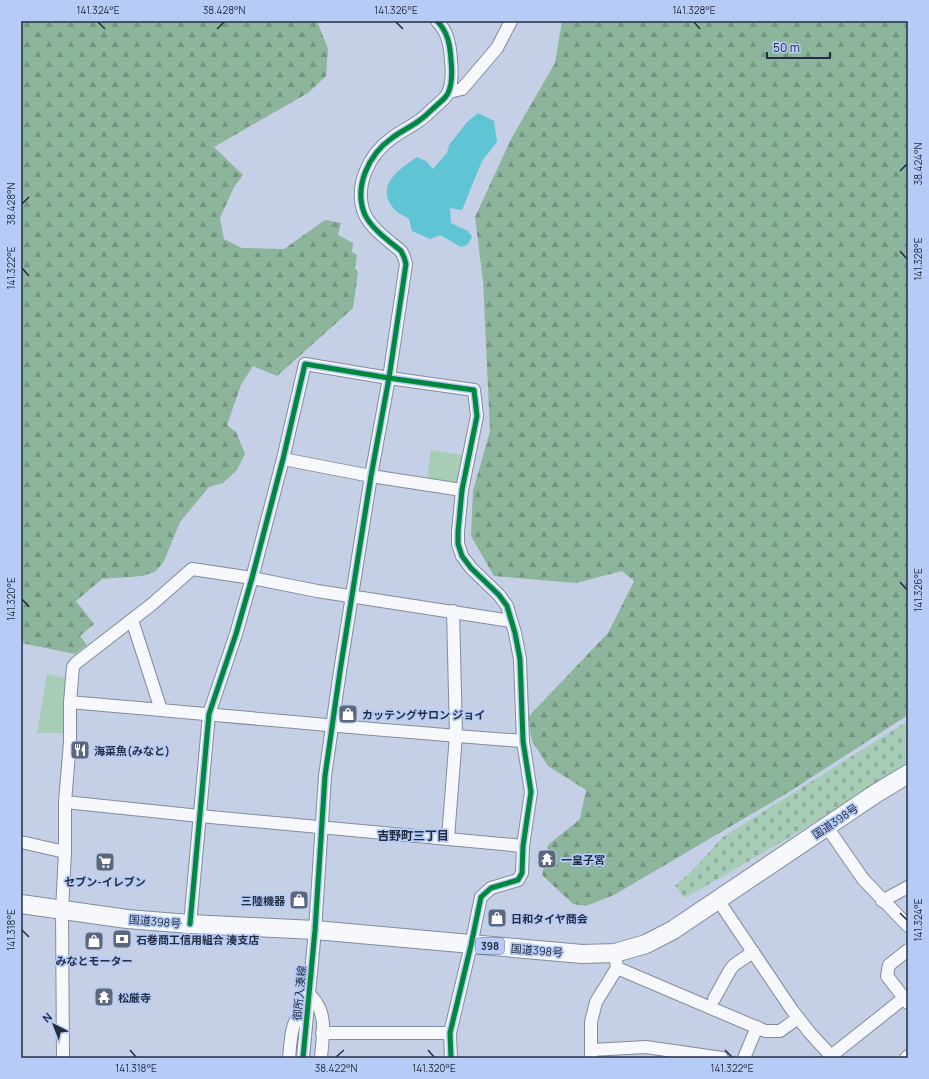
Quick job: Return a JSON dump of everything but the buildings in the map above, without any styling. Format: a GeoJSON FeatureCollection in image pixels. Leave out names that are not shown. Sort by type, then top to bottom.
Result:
{"type":"FeatureCollection","features":[{"type":"Feature","properties":{"kind":"highway","name":"国道398号"},"geometry":{"type":"LineString","coordinates":[[21,904],[127,919],[190,924],[315,930],[582,954],[616,961],[673,930],[908,775]]}},
{"type":"Feature","properties":{"kind":"street"},"geometry":{"type":"LineString","coordinates":[[438,21],[444,27],[450,44],[452,69],[449,92],[462,89],[497,48],[511,21]]}},
{"type":"Feature","properties":{"kind":"street","name":"御所入湊線"},"geometry":{"type":"LineString","coordinates":[[303,1058],[315,930],[325,776],[340,670],[371,476],[389,378],[406,260],[401,252],[373,226],[365,215],[361,200],[363,180],[370,161],[378,150],[390,139],[420,120],[449,92]]}},
{"type":"Feature","properties":{"kind":"street"},"geometry":{"type":"LineString","coordinates":[[190,924],[209,714],[236,634],[252,578],[283,459],[305,364],[474,390],[477,416],[462,490],[458,544],[462,556],[471,568],[499,595],[507,606],[520,659],[523,741],[531,792],[523,846],[521,876],[518,880],[491,888],[481,897],[450,1033],[451,1058]]}},
{"type":"Feature","properties":{"kind":"street"},"geometry":{"type":"LineString","coordinates":[[283,459],[371,476],[462,490]]}},
{"type":"Feature","properties":{"kind":"street"},"geometry":{"type":"LineString","coordinates":[[63,1058],[62,910],[70,742],[70,702],[73,667],[76,663],[151,605],[192,569],[252,578],[317,591],[511,621]]}},
{"type":"Feature","properties":{"kind":"street"},"geometry":{"type":"LineString","coordinates":[[448,838],[456,735],[453,611]]}},
{"type":"Feature","properties":{"kind":"street"},"geometry":{"type":"LineString","coordinates":[[132,620],[161,710]]}},
{"type":"Feature","properties":{"kind":"street"},"geometry":{"type":"LineString","coordinates":[[70,702],[332,726],[523,741]]}},
{"type":"Feature","properties":{"kind":"street"},"geometry":{"type":"LineString","coordinates":[[66,802],[523,846]]}},
{"type":"Feature","properties":{"kind":"street"},"geometry":{"type":"LineString","coordinates":[[827,827],[863,879],[882,901],[908,926]]}},
{"type":"Feature","properties":{"kind":"street"},"geometry":{"type":"LineString","coordinates":[[21,842],[65,852]]}},
{"type":"Feature","properties":{"kind":"street"},"geometry":{"type":"LineString","coordinates":[[882,901],[908,887]]}},
{"type":"Feature","properties":{"kind":"street"},"geometry":{"type":"LineString","coordinates":[[718,900],[798,1018],[832,1057],[906,1000],[887,976],[889,965],[908,950]]}},
{"type":"Feature","properties":{"kind":"street"},"geometry":{"type":"LineString","coordinates":[[714,999],[734,965],[754,952]]}},
{"type":"Feature","properties":{"kind":"street"},"geometry":{"type":"LineString","coordinates":[[722,1058],[659,1054],[646,1047],[591,1054],[591,1022],[596,1002],[616,961],[765,1031],[780,1031],[798,1018]]}},
{"type":"Feature","properties":{"kind":"street"},"geometry":{"type":"LineString","coordinates":[[309,994],[318,1004],[321,1012],[321,1058]]}},
{"type":"Feature","properties":{"kind":"street"},"geometry":{"type":"LineString","coordinates":[[289,1058],[294,1021],[300,1012],[308,1008]]}},
{"type":"Feature","properties":{"kind":"street"},"geometry":{"type":"LineString","coordinates":[[744,1058],[757,1027]]}},
{"type":"Feature","properties":{"kind":"street"},"geometry":{"type":"LineString","coordinates":[[322,1033],[450,1033]]}},
{"type":"Feature","properties":{"kind":"green space"},"geometry":{"type":"Polygon","coordinates":[[[21,21],[317,21],[328,49],[326,76],[308,93],[214,147],[243,175],[234,187],[220,218],[224,239],[242,248],[284,249],[325,220],[341,223],[338,235],[353,243],[352,252],[357,255],[355,268],[358,272],[353,308],[277,376],[253,366],[241,385],[227,425],[236,432],[245,454],[237,470],[223,483],[209,487],[180,522],[164,561],[155,572],[142,576],[102,579],[76,601],[94,624],[80,636],[87,645],[75,654],[21,643],[21,21]]]}},
{"type":"Feature","properties":{"kind":"green space"},"geometry":{"type":"Polygon","coordinates":[[[562,21],[908,21],[908,715],[789,792],[614,895],[586,906],[573,904],[542,875],[548,845],[580,819],[586,790],[548,766],[532,741],[528,717],[608,633],[634,581],[622,571],[576,583],[494,576],[471,536],[473,491],[490,431],[483,281],[475,217],[511,139],[555,63],[562,21]]]}},
{"type":"Feature","properties":{"kind":"green space"},"geometry":{"type":"Polygon","coordinates":[[[431,450],[463,455],[459,483],[427,479],[431,450]]]}},
{"type":"Feature","properties":{"kind":"green space"},"geometry":{"type":"Polygon","coordinates":[[[47,674],[65,678],[67,701],[65,733],[37,733],[47,674]]]}},
{"type":"Feature","properties":{"kind":"green space"},"geometry":{"type":"Polygon","coordinates":[[[908,721],[908,765],[785,840],[685,898],[675,886],[692,871],[723,837],[908,721]]]}},
{"type":"Feature","properties":{"kind":"water"},"geometry":{"type":"Polygon","coordinates":[[[478,113],[494,121],[497,142],[482,161],[462,210],[450,208],[451,223],[468,231],[472,237],[467,245],[461,247],[440,235],[430,239],[412,231],[409,219],[395,210],[389,200],[387,192],[388,185],[397,172],[417,157],[426,161],[433,169],[447,153],[449,145],[467,122],[478,113]]]}},
{"type":"Feature","properties":{"kind":"cycle path"},"geometry":{"type":"LineString","coordinates":[[303,1058],[315,930],[325,776],[340,671],[371,476],[389,378],[406,264],[401,251],[376,230],[365,215],[362,204],[362,183],[365,172],[376,153],[395,136],[422,118],[443,100],[448,93],[452,76],[450,49],[446,34],[437,21]]}},
{"type":"Feature","properties":{"kind":"cycle path"},"geometry":{"type":"LineString","coordinates":[[190,924],[209,714],[236,634],[252,578],[283,459],[305,364],[474,390],[477,416],[462,490],[458,544],[462,556],[471,568],[499,595],[507,606],[515,633],[520,659],[523,741],[531,792],[523,846],[522,873],[518,880],[491,888],[481,897],[450,1033],[451,1058]]}},
{"type":"Feature","properties":{"kind":"place","name":"カッテングサロン ジョイ"},"geometry":{"type":"Point","coordinates":[348,714]}},
{"type":"Feature","properties":{"kind":"place","name":"海菜魚(みなと)"},"geometry":{"type":"Point","coordinates":[80,750]}},
{"type":"Feature","properties":{"kind":"place","name":"一皇子宮"},"geometry":{"type":"Point","coordinates":[547,859]}},
{"type":"Feature","properties":{"kind":"place","name":"セブン-イレブン"},"geometry":{"type":"Point","coordinates":[105,862]}},
{"type":"Feature","properties":{"kind":"place","name":"三陸機器"},"geometry":{"type":"Point","coordinates":[299,900]}},
{"type":"Feature","properties":{"kind":"place","name":"日和タイヤ商会"},"geometry":{"type":"Point","coordinates":[497,918]}},
{"type":"Feature","properties":{"kind":"place","name":"石巻商工信用組合 湊支店"},"geometry":{"type":"Point","coordinates":[122,939]}},
{"type":"Feature","properties":{"kind":"place","name":"みなとモーター"},"geometry":{"type":"Point","coordinates":[94,941]}},
{"type":"Feature","properties":{"kind":"place","name":"松厳寺"},"geometry":{"type":"Point","coordinates":[104,997]}},
{"type":"Feature","properties":{"kind":"district","name":"吉野町三丁目"},"geometry":{"type":"Point","coordinates":[413,835]}}]}
